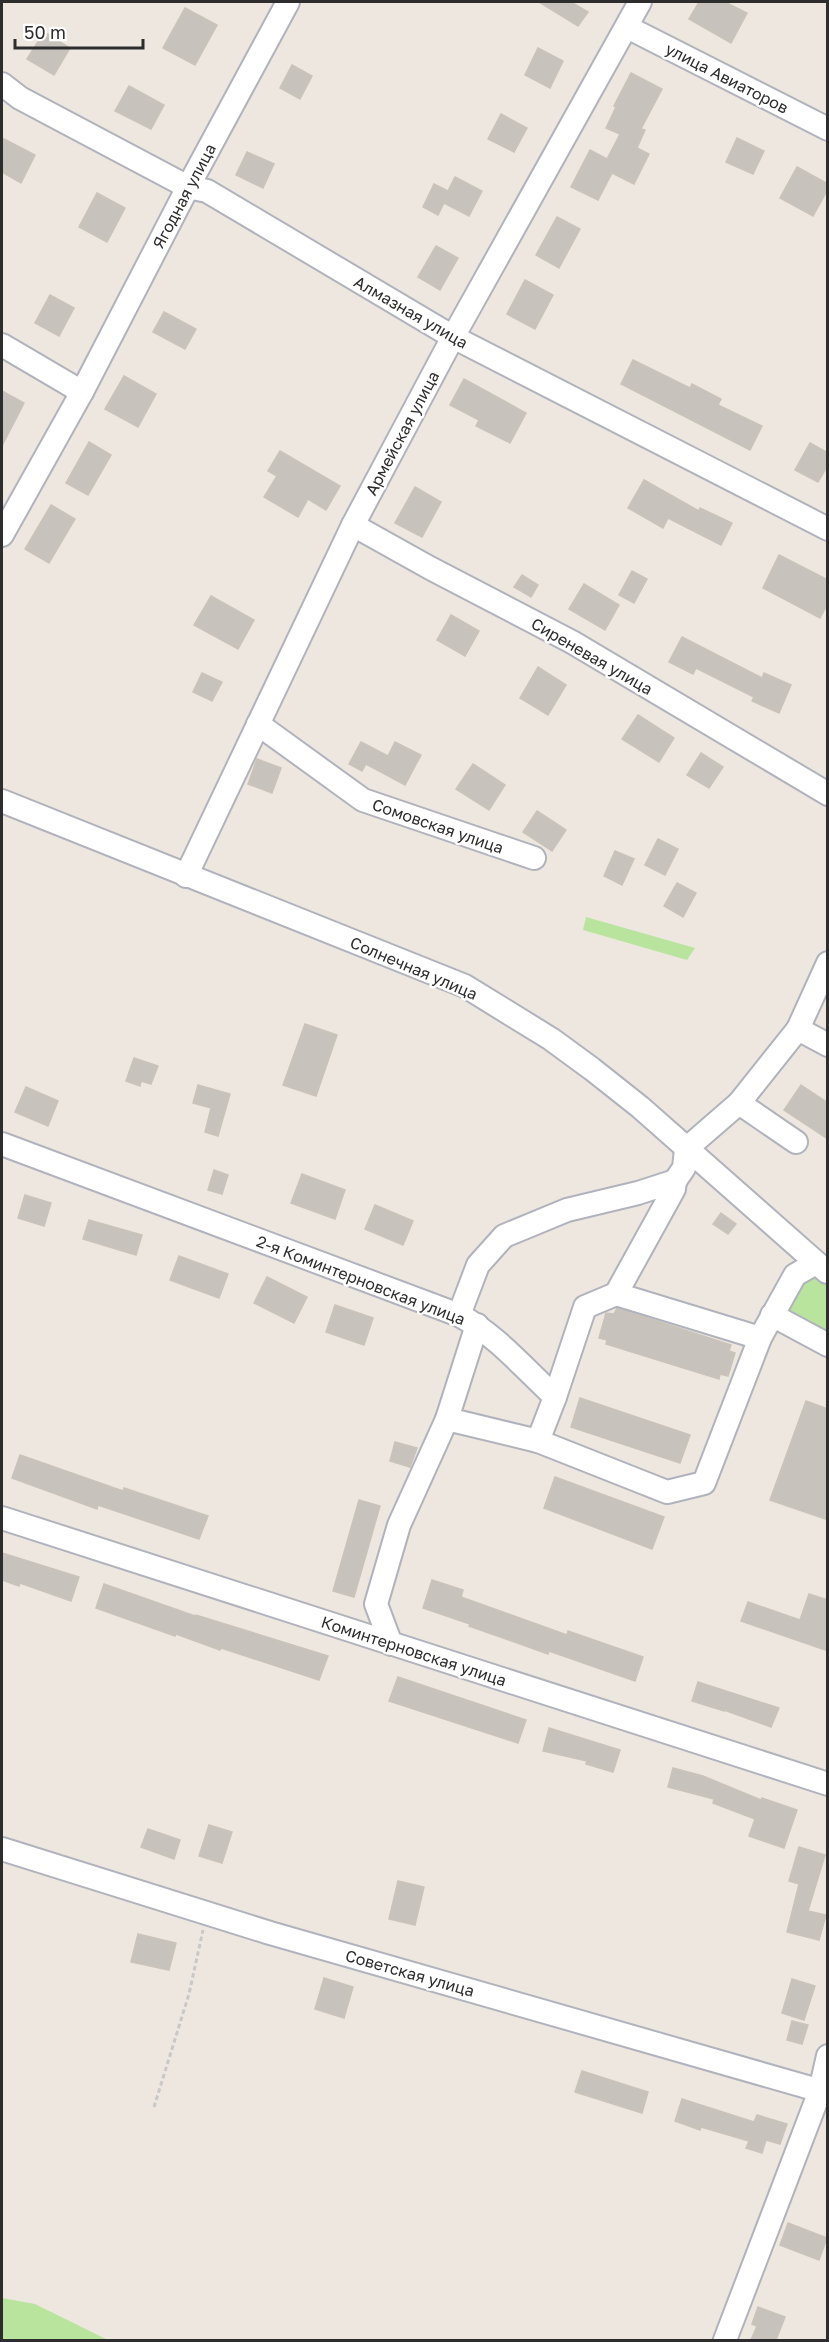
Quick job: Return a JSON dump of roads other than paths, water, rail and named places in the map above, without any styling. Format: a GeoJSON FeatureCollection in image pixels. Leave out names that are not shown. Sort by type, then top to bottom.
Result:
{"type":"FeatureCollection","features":[{"type":"Feature","properties":{"kind":"street","name":"Ягодная улица"},"geometry":{"type":"LineString","coordinates":[[2,535],[82,392],[188,187],[288,2]]}},
{"type":"Feature","properties":{"kind":"street","name":"Армейская улица"},"geometry":{"type":"LineString","coordinates":[[186,876],[353,525],[453,337],[639,2]]}},
{"type":"Feature","properties":{"kind":"street","name":"улица Авиаторов"},"geometry":{"type":"LineString","coordinates":[[627,27],[828,129]]}},
{"type":"Feature","properties":{"kind":"street","name":"Алмазная улица"},"geometry":{"type":"LineString","coordinates":[[2,84],[20,98],[188,187],[207,190],[453,337],[828,529]]}},
{"type":"Feature","properties":{"kind":"street"},"geometry":{"type":"LineString","coordinates":[[2,345],[82,392]]}},
{"type":"Feature","properties":{"kind":"street","name":"Сиреневая улица"},"geometry":{"type":"LineString","coordinates":[[353,525],[430,568],[573,642],[828,794]]}},
{"type":"Feature","properties":{"kind":"street","name":"Сомовская улица"},"geometry":{"type":"LineString","coordinates":[[258,724],[363,800],[534,858]]}},
{"type":"Feature","properties":{"kind":"street","name":"Солнечная улица"},"geometry":{"type":"LineString","coordinates":[[2,801],[465,986],[551,1040],[592,1069],[822,1267]]}},
{"type":"Feature","properties":{"kind":"street"},"geometry":{"type":"LineString","coordinates":[[538,1441],[585,1307],[616,1294],[674,1189],[675,1181],[684,1168],[686,1149],[739,1103],[798,1029],[828,963]]}},
{"type":"Feature","properties":{"kind":"street"},"geometry":{"type":"LineString","coordinates":[[798,1029],[828,1045]]}},
{"type":"Feature","properties":{"kind":"street"},"geometry":{"type":"LineString","coordinates":[[739,1103],[796,1142]]}},
{"type":"Feature","properties":{"kind":"street","name":"2-я Коминтерновская улица"},"geometry":{"type":"LineString","coordinates":[[2,1144],[468,1320],[555,1397]]}},
{"type":"Feature","properties":{"kind":"street"},"geometry":{"type":"LineString","coordinates":[[391,1644],[376,1604],[399,1525],[447,1419],[478,1265],[504,1236],[567,1210],[638,1193],[675,1181]]}},
{"type":"Feature","properties":{"kind":"street"},"geometry":{"type":"LineString","coordinates":[[447,1419],[538,1441],[667,1492],[704,1484],[760,1338],[772,1315],[795,1275],[822,1267]]}},
{"type":"Feature","properties":{"kind":"street"},"geometry":{"type":"LineString","coordinates":[[616,1294],[760,1338]]}},
{"type":"Feature","properties":{"kind":"street"},"geometry":{"type":"LineString","coordinates":[[772,1315],[828,1345]]}},
{"type":"Feature","properties":{"kind":"street","name":"Коминтерновская улица"},"geometry":{"type":"LineString","coordinates":[[2,1518],[828,1784]]}},
{"type":"Feature","properties":{"kind":"street","name":"Советская улица"},"geometry":{"type":"LineString","coordinates":[[2,1850],[207,1914],[824,2092]]}},
{"type":"Feature","properties":{"kind":"street"},"geometry":{"type":"LineString","coordinates":[[725,2340],[824,2092],[828,2056]]}}]}
